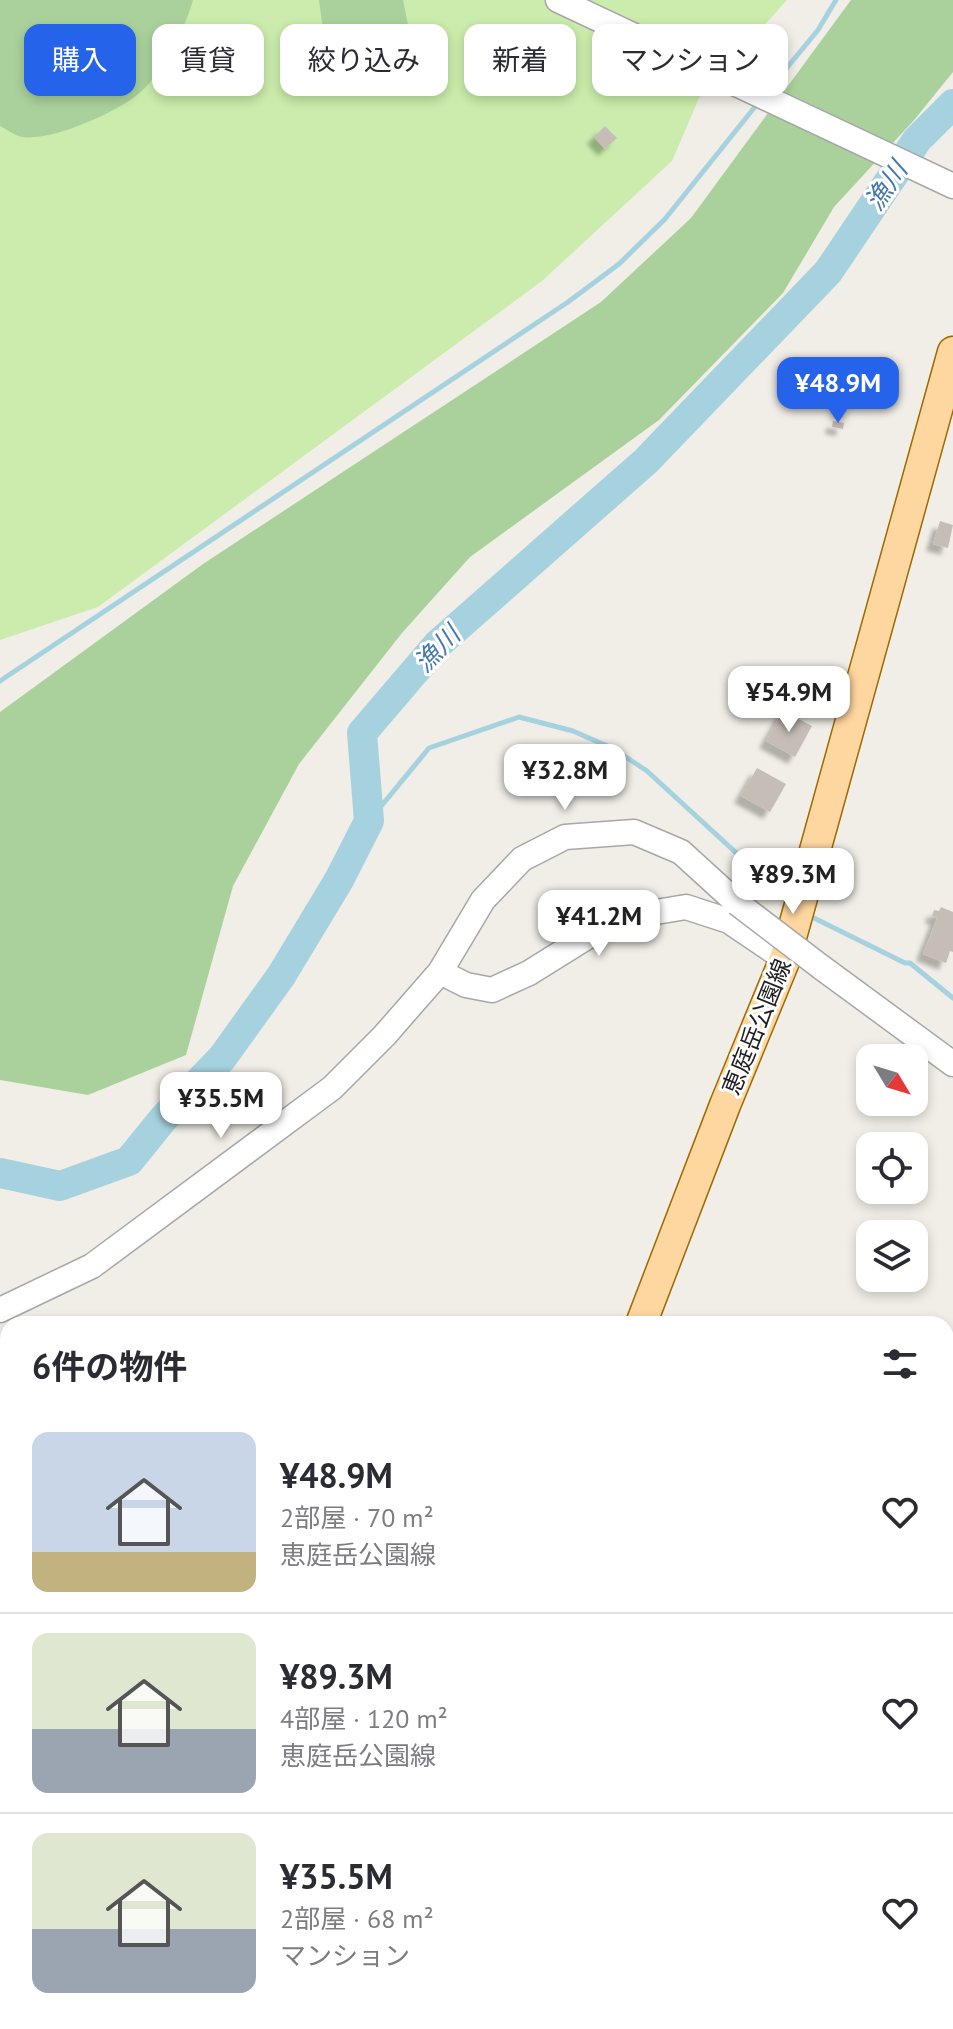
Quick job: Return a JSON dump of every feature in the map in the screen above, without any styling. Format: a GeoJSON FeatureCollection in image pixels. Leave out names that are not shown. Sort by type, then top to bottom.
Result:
{"type":"FeatureCollection","features":[{"type":"Feature","properties":{"kind":"main road","name":"恵庭岳公園線"},"geometry":{"type":"LineString","coordinates":[[644,1316],[785,959],[953,352]]}},
{"type":"Feature","properties":{"kind":"street"},"geometry":{"type":"LineString","coordinates":[[558,0],[942,181]]}},
{"type":"Feature","properties":{"kind":"street"},"geometry":{"type":"LineString","coordinates":[[0,1310],[92,1266],[332,1088],[384,1036],[440,972],[483,900],[522,859],[565,837],[634,832],[681,852],[737,903],[953,1064]]}},
{"type":"Feature","properties":{"kind":"street"},"geometry":{"type":"LineString","coordinates":[[440,972],[466,985],[492,990],[529,973],[590,935],[638,915],[686,907],[729,921],[785,959]]}},
{"type":"Feature","properties":{"kind":"green space"},"geometry":{"type":"Polygon","coordinates":[[[0,0],[787,0],[765,24],[592,24],[592,96],[701,96],[672,161],[542,281],[98,607],[0,640],[0,0]]]}},
{"type":"Feature","properties":{"kind":"green space"},"geometry":{"type":"Polygon","coordinates":[[[0,0],[193,0],[185,24],[152,24],[152,80],[136,96],[136,24],[24,24],[24,96],[135,96],[82,125],[49,135],[19,136],[0,126],[0,0]]]}},
{"type":"Feature","properties":{"kind":"green space"},"geometry":{"type":"Polygon","coordinates":[[[319,0],[403,0],[407,24],[322,24],[319,0]]]}},
{"type":"Feature","properties":{"kind":"green space"},"geometry":{"type":"Polygon","coordinates":[[[851,0],[953,0],[953,72],[915,119],[834,207],[783,293],[659,420],[470,557],[402,633],[299,764],[233,886],[186,1055],[88,1095],[0,1080],[0,712],[203,564],[601,302],[691,218],[781,96],[788,96],[788,86],[851,0]]]}},
{"type":"Feature","properties":{"kind":"building"},"geometry":{"type":"Polygon","coordinates":[[[605,126],[617,138],[605,149],[594,137],[605,126]]]}},
{"type":"Feature","properties":{"kind":"building"},"geometry":{"type":"Polygon","coordinates":[[[833,421],[844,423],[843,429],[832,427],[833,421]]]}},
{"type":"Feature","properties":{"kind":"building"},"geometry":{"type":"Polygon","coordinates":[[[940,521],[953,525],[948,548],[933,544],[940,521]]]}},
{"type":"Feature","properties":{"kind":"building"},"geometry":{"type":"Polygon","coordinates":[[[783,711],[812,726],[795,757],[766,741],[783,711]]]}},
{"type":"Feature","properties":{"kind":"building"},"geometry":{"type":"Polygon","coordinates":[[[757,768],[786,784],[770,812],[741,796],[757,768]]]}},
{"type":"Feature","properties":{"kind":"building"},"geometry":{"type":"Polygon","coordinates":[[[941,907],[953,912],[953,952],[950,951],[946,963],[923,954],[937,918],[932,916],[934,910],[939,911],[941,907]]]}},
{"type":"Feature","properties":{"kind":"waterway"},"geometry":{"type":"LineString","coordinates":[[788,66],[818,30],[836,0]]}},
{"type":"Feature","properties":{"kind":"waterway"},"geometry":{"type":"LineString","coordinates":[[0,681],[568,302],[619,264],[665,219],[758,103]]}},
{"type":"Feature","properties":{"kind":"waterway","name":"漁川"},"geometry":{"type":"LineString","coordinates":[[0,1173],[60,1186],[129,1161],[163,1119],[222,1058],[281,976],[339,880],[369,821],[362,733],[438,644],[646,461],[828,272],[917,140],[953,104]]}},
{"type":"Feature","properties":{"kind":"waterway"},"geometry":{"type":"LineString","coordinates":[[369,821],[429,748],[519,717],[573,731],[612,748],[647,771],[782,895]]}},
{"type":"Feature","properties":{"kind":"waterway"},"geometry":{"type":"LineString","coordinates":[[814,918],[910,963],[953,998]]}}]}
